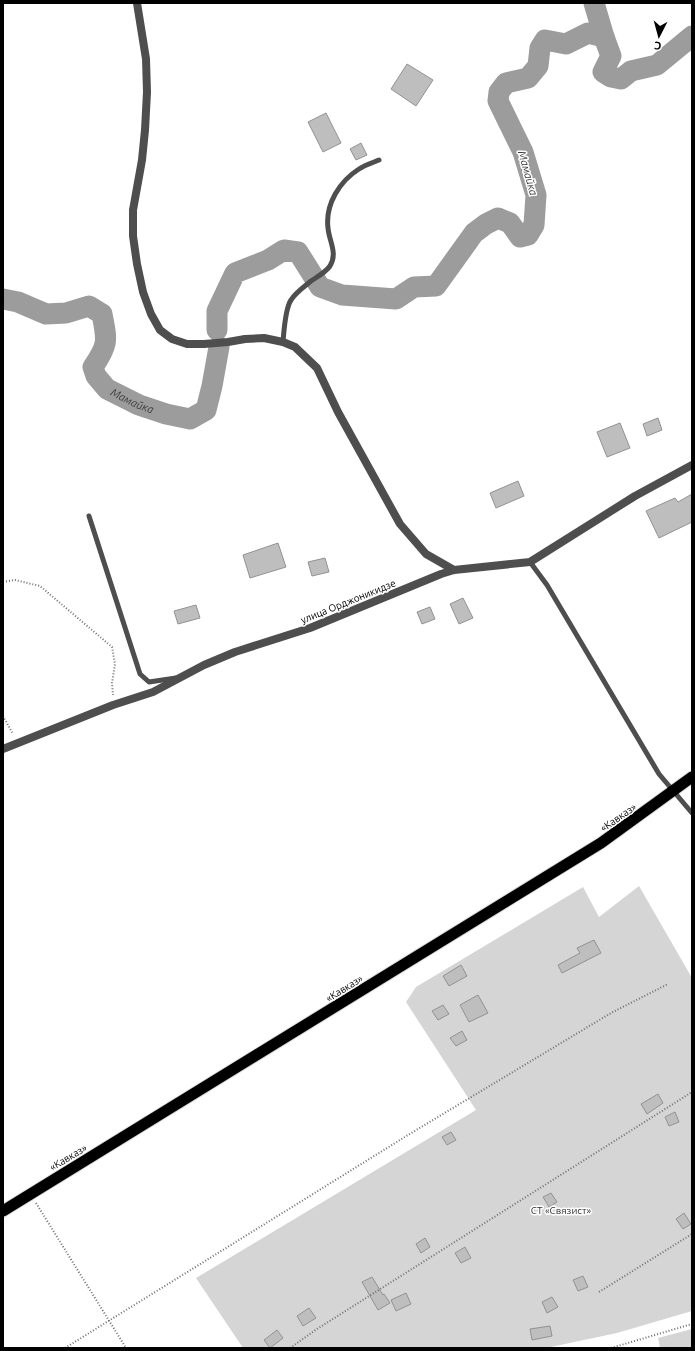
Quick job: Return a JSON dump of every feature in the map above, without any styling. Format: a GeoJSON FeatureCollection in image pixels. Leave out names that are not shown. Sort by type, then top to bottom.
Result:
{"type":"FeatureCollection","features":[{"type":"Feature","properties":{"kind":"highway","name":"«Кавказ»"},"geometry":{"type":"LineString","coordinates":[[3,1211],[601,843],[692,777]]}},
{"type":"Feature","properties":{"kind":"street"},"geometry":{"type":"LineString","coordinates":[[137,3],[146,59],[147,92],[143,152],[133,210],[133,236],[143,292],[151,314],[160,330],[172,339],[186,344],[204,344],[264,338],[283,342],[295,347],[317,368],[338,412],[400,524],[426,554],[454,570]]}},
{"type":"Feature","properties":{"kind":"street","name":"улица Орджоникидзе"},"geometry":{"type":"LineString","coordinates":[[3,749],[113,705],[153,692],[234,652],[310,628],[454,570],[530,562],[635,496],[692,465]]}},
{"type":"Feature","properties":{"kind":"lane"},"geometry":{"type":"LineString","coordinates":[[283,342],[286,318],[291,300],[330,267],[334,258],[328,228],[329,210],[336,192],[347,179],[360,168],[379,160]]}},
{"type":"Feature","properties":{"kind":"lane"},"geometry":{"type":"LineString","coordinates":[[89,516],[140,674],[149,682],[183,676]]}},
{"type":"Feature","properties":{"kind":"lane"},"geometry":{"type":"LineString","coordinates":[[530,562],[548,585],[659,774],[692,812]]}},
{"type":"Feature","properties":{"kind":"path"},"geometry":{"type":"LineString","coordinates":[[3,582],[14,580],[40,586],[112,647],[115,664],[112,682],[113,705]]}},
{"type":"Feature","properties":{"kind":"path"},"geometry":{"type":"LineString","coordinates":[[3,716],[17,743]]}},
{"type":"Feature","properties":{"kind":"path"},"geometry":{"type":"LineString","coordinates":[[65,1348],[414,1131],[611,1013],[668,984]]}},
{"type":"Feature","properties":{"kind":"path"},"geometry":{"type":"LineString","coordinates":[[290,1348],[317,1328],[692,1092]]}},
{"type":"Feature","properties":{"kind":"path"},"geometry":{"type":"LineString","coordinates":[[30,1194],[126,1348]]}},
{"type":"Feature","properties":{"kind":"path"},"geometry":{"type":"LineString","coordinates":[[599,1292],[692,1234]]}},
{"type":"Feature","properties":{"kind":"path"},"geometry":{"type":"LineString","coordinates":[[611,1348],[692,1324]]}},
{"type":"Feature","properties":{"kind":"green space","name":"СТ «Связист»"},"geometry":{"type":"Polygon","coordinates":[[[639,886],[692,978],[692,1311],[617,1333],[546,1348],[243,1348],[196,1278],[476,1110],[406,1002],[416,987],[583,887],[599,917],[639,886]]]}},
{"type":"Feature","properties":{"kind":"green space"},"geometry":{"type":"Polygon","coordinates":[[[692,1329],[692,1348],[660,1348],[658,1338],[692,1329]]]}},
{"type":"Feature","properties":{"kind":"building"},"geometry":{"type":"Polygon","coordinates":[[[407,64],[433,80],[416,106],[391,89],[407,64]]]}},
{"type":"Feature","properties":{"kind":"building"},"geometry":{"type":"Polygon","coordinates":[[[326,113],[341,143],[323,152],[308,122],[326,113]]]}},
{"type":"Feature","properties":{"kind":"building"},"geometry":{"type":"Polygon","coordinates":[[[361,143],[367,155],[356,160],[350,149],[361,143]]]}},
{"type":"Feature","properties":{"kind":"building"},"geometry":{"type":"Polygon","coordinates":[[[658,418],[662,430],[647,436],[643,424],[658,418]]]}},
{"type":"Feature","properties":{"kind":"building"},"geometry":{"type":"Polygon","coordinates":[[[620,423],[630,448],[607,457],[597,432],[620,423]]]}},
{"type":"Feature","properties":{"kind":"building"},"geometry":{"type":"Polygon","coordinates":[[[518,481],[524,496],[496,508],[490,493],[518,481]]]}},
{"type":"Feature","properties":{"kind":"building"},"geometry":{"type":"Polygon","coordinates":[[[692,494],[692,522],[659,538],[646,511],[675,498],[678,502],[692,494]]]}},
{"type":"Feature","properties":{"kind":"building"},"geometry":{"type":"Polygon","coordinates":[[[278,543],[286,567],[250,578],[243,555],[278,543]]]}},
{"type":"Feature","properties":{"kind":"building"},"geometry":{"type":"Polygon","coordinates":[[[325,558],[329,572],[312,576],[308,562],[325,558]]]}},
{"type":"Feature","properties":{"kind":"building"},"geometry":{"type":"Polygon","coordinates":[[[463,598],[473,618],[459,624],[450,604],[463,598]]]}},
{"type":"Feature","properties":{"kind":"building"},"geometry":{"type":"Polygon","coordinates":[[[196,605],[200,618],[178,624],[174,611],[196,605]]]}},
{"type":"Feature","properties":{"kind":"building"},"geometry":{"type":"Polygon","coordinates":[[[430,607],[435,619],[422,624],[417,612],[430,607]]]}},
{"type":"Feature","properties":{"kind":"building"},"geometry":{"type":"Polygon","coordinates":[[[594,940],[601,953],[562,973],[558,965],[580,953],[577,948],[594,940]]]}},
{"type":"Feature","properties":{"kind":"building"},"geometry":{"type":"Polygon","coordinates":[[[461,965],[467,976],[449,986],[443,976],[461,965]]]}},
{"type":"Feature","properties":{"kind":"building"},"geometry":{"type":"Polygon","coordinates":[[[478,995],[488,1013],[469,1022],[460,1005],[478,995]]]}},
{"type":"Feature","properties":{"kind":"building"},"geometry":{"type":"Polygon","coordinates":[[[443,1005],[449,1014],[438,1020],[432,1011],[443,1005]]]}},
{"type":"Feature","properties":{"kind":"building"},"geometry":{"type":"Polygon","coordinates":[[[462,1031],[467,1040],[456,1046],[450,1038],[462,1031]]]}},
{"type":"Feature","properties":{"kind":"building"},"geometry":{"type":"Polygon","coordinates":[[[658,1094],[663,1103],[647,1114],[641,1104],[658,1094]]]}},
{"type":"Feature","properties":{"kind":"building"},"geometry":{"type":"Polygon","coordinates":[[[675,1112],[679,1122],[669,1126],[665,1117],[675,1112]]]}},
{"type":"Feature","properties":{"kind":"building"},"geometry":{"type":"Polygon","coordinates":[[[451,1132],[456,1140],[447,1145],[442,1137],[451,1132]]]}},
{"type":"Feature","properties":{"kind":"building"},"geometry":{"type":"Polygon","coordinates":[[[551,1193],[557,1202],[549,1207],[543,1197],[551,1193]]]}},
{"type":"Feature","properties":{"kind":"building"},"geometry":{"type":"Polygon","coordinates":[[[684,1213],[691,1224],[683,1229],[676,1219],[684,1213]]]}},
{"type":"Feature","properties":{"kind":"building"},"geometry":{"type":"Polygon","coordinates":[[[425,1238],[430,1247],[421,1253],[416,1244],[425,1238]]]}},
{"type":"Feature","properties":{"kind":"building"},"geometry":{"type":"Polygon","coordinates":[[[465,1247],[471,1258],[461,1263],[455,1253],[465,1247]]]}},
{"type":"Feature","properties":{"kind":"building"},"geometry":{"type":"Polygon","coordinates":[[[583,1276],[588,1287],[578,1291],[573,1280],[583,1276]]]}},
{"type":"Feature","properties":{"kind":"building"},"geometry":{"type":"Polygon","coordinates":[[[372,1277],[383,1295],[384,1294],[390,1303],[378,1310],[362,1282],[372,1277]]]}},
{"type":"Feature","properties":{"kind":"building"},"geometry":{"type":"Polygon","coordinates":[[[406,1293],[411,1304],[396,1311],[391,1300],[406,1293]]]}},
{"type":"Feature","properties":{"kind":"building"},"geometry":{"type":"Polygon","coordinates":[[[552,1297],[558,1307],[547,1313],[542,1302],[552,1297]]]}},
{"type":"Feature","properties":{"kind":"building"},"geometry":{"type":"Polygon","coordinates":[[[309,1308],[316,1318],[303,1326],[297,1316],[309,1308]]]}},
{"type":"Feature","properties":{"kind":"building"},"geometry":{"type":"Polygon","coordinates":[[[550,1326],[552,1336],[532,1340],[530,1329],[550,1326]]]}},
{"type":"Feature","properties":{"kind":"building"},"geometry":{"type":"Polygon","coordinates":[[[277,1330],[283,1338],[270,1348],[264,1340],[277,1330]]]}},
{"type":"Feature","properties":{"kind":"waterway"},"geometry":{"type":"LineString","coordinates":[[594,3],[604,37]]}},
{"type":"Feature","properties":{"kind":"waterway","name":"Мамайка"},"geometry":{"type":"LineString","coordinates":[[217,330],[217,311],[235,273],[268,260],[284,250],[298,252],[320,287],[342,295],[396,299],[414,287],[436,286],[474,233],[486,224],[498,218],[510,223],[520,237],[528,235],[534,225],[536,195],[523,152],[498,101],[499,92],[506,83],[528,78],[538,66],[540,48],[545,40],[566,44],[588,33],[604,37],[611,56],[603,72],[611,77],[621,79],[631,71],[657,65],[692,36]]}},
{"type":"Feature","properties":{"kind":"waterway","name":"Мамайка"},"geometry":{"type":"LineString","coordinates":[[3,299],[18,302],[46,314],[66,313],[89,306],[102,314],[106,336],[102,353],[93,367],[96,376],[107,389],[139,405],[166,414],[190,419],[206,410],[219,347]]}}]}
